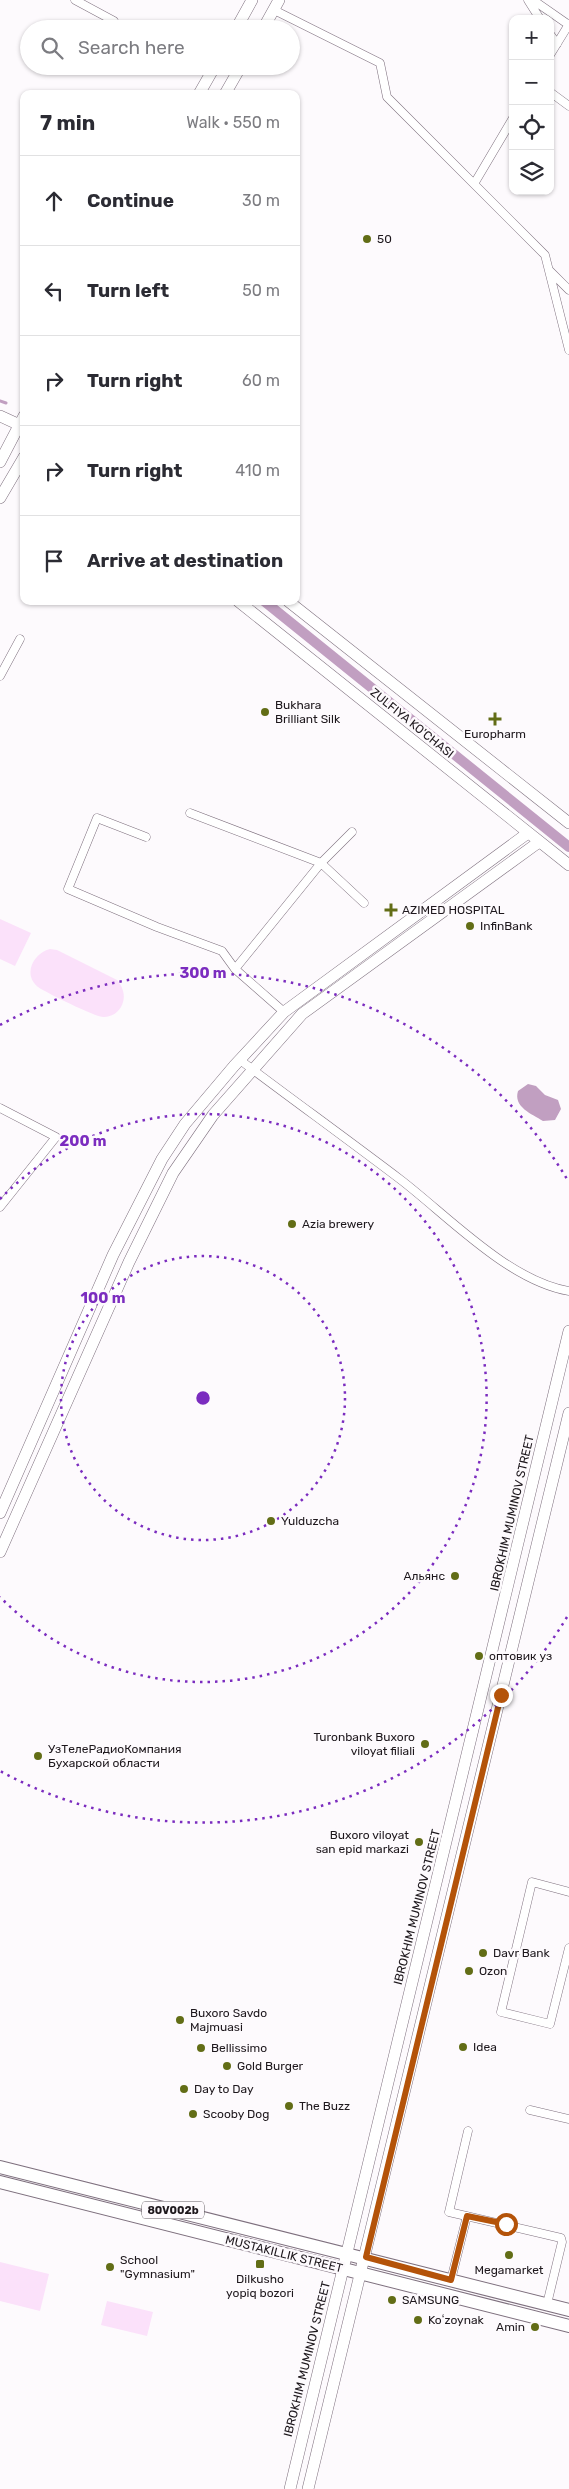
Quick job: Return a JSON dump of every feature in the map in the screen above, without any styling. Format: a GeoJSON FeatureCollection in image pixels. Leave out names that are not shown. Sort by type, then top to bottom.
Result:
{"type":"FeatureCollection","features":[{"type":"Feature","properties":{"kind":"main road"},"geometry":{"type":"LineString","coordinates":[[241,20],[252,0]]}},
{"type":"Feature","properties":{"kind":"main road"},"geometry":{"type":"LineString","coordinates":[[268,20],[276,5]]}},
{"type":"Feature","properties":{"kind":"main road"},"geometry":{"type":"LineString","coordinates":[[201,90],[210,75]]}},
{"type":"Feature","properties":{"kind":"main road"},"geometry":{"type":"LineString","coordinates":[[227,90],[236,75]]}},
{"type":"Feature","properties":{"kind":"main road"},"geometry":{"type":"LineString","coordinates":[[0,416],[20,422]]}},
{"type":"Feature","properties":{"kind":"main road"},"geometry":{"type":"LineString","coordinates":[[0,462],[20,428]]}},
{"type":"Feature","properties":{"kind":"main road"},"geometry":{"type":"LineString","coordinates":[[2,494],[20,464]]}},
{"type":"Feature","properties":{"kind":"main road"},"geometry":{"type":"LineString","coordinates":[[2,494],[20,477]]}},
{"type":"Feature","properties":{"kind":"main road","name":"ZULFIYA KO'CHASI"},"geometry":{"type":"LineString","coordinates":[[243,605],[569,866]]}},
{"type":"Feature","properties":{"kind":"main road","name":"ZULFIYA KO'CHASI"},"geometry":{"type":"LineString","coordinates":[[293,605],[569,823]]}},
{"type":"Feature","properties":{"kind":"main road"},"geometry":{"type":"LineString","coordinates":[[0,1513],[113,1255],[147,1188],[185,1124],[240,1060],[288,1009],[528,833]]}},
{"type":"Feature","properties":{"kind":"main road"},"geometry":{"type":"LineString","coordinates":[[0,1552],[129,1262],[173,1173],[213,1114],[302,1014],[539,842]]}},
{"type":"Feature","properties":{"kind":"main road","name":"IBROKHIM MUMINOV STREET"},"geometry":{"type":"LineString","coordinates":[[290,2489],[569,1331]]}},
{"type":"Feature","properties":{"kind":"main road"},"geometry":{"type":"LineString","coordinates":[[308,2489],[366,2257],[569,1413]]}},
{"type":"Feature","properties":{"kind":"main road","name":"MUSTAKILLIK STREET"},"geometry":{"type":"LineString","coordinates":[[0,2166],[347,2252],[569,2310]]}},
{"type":"Feature","properties":{"kind":"main road","name":"MUSTAKILLIK STREET"},"geometry":{"type":"LineString","coordinates":[[0,2182],[569,2326]]}},
{"type":"Feature","properties":{"kind":"street"},"geometry":{"type":"LineString","coordinates":[[75,0],[112,20]]}},
{"type":"Feature","properties":{"kind":"street"},"geometry":{"type":"LineString","coordinates":[[528,0],[537,15]]}},
{"type":"Feature","properties":{"kind":"street"},"geometry":{"type":"LineString","coordinates":[[534,0],[569,24],[554,49]]}},
{"type":"Feature","properties":{"kind":"street"},"geometry":{"type":"LineString","coordinates":[[276,5],[380,63],[387,97],[545,254],[569,350]]}},
{"type":"Feature","properties":{"kind":"street"},"geometry":{"type":"LineString","coordinates":[[554,40],[557,44]]}},
{"type":"Feature","properties":{"kind":"street"},"geometry":{"type":"LineString","coordinates":[[554,95],[569,106]]}},
{"type":"Feature","properties":{"kind":"street"},"geometry":{"type":"LineString","coordinates":[[474,184],[509,125]]}},
{"type":"Feature","properties":{"kind":"street"},"geometry":{"type":"LineString","coordinates":[[549,270],[569,290]]}},
{"type":"Feature","properties":{"kind":"street"},"geometry":{"type":"LineString","coordinates":[[0,676],[20,639]]}},
{"type":"Feature","properties":{"kind":"street"},"geometry":{"type":"LineString","coordinates":[[190,813],[321,863],[364,903]]}},
{"type":"Feature","properties":{"kind":"street"},"geometry":{"type":"LineString","coordinates":[[146,837],[97,818],[68,889],[157,927],[222,951],[235,969],[288,1009]]}},
{"type":"Feature","properties":{"kind":"street"},"geometry":{"type":"LineString","coordinates":[[235,969],[321,863],[352,832]]}},
{"type":"Feature","properties":{"kind":"street"},"geometry":{"type":"LineString","coordinates":[[240,1060],[402,1181],[514,1270],[544,1286],[569,1291]]}},
{"type":"Feature","properties":{"kind":"street"},"geometry":{"type":"LineString","coordinates":[[0,1108],[56,1137],[0,1207]]}},
{"type":"Feature","properties":{"kind":"street"},"geometry":{"type":"LineString","coordinates":[[569,1892],[532,1882],[501,2012],[550,2024],[569,1948]]}},
{"type":"Feature","properties":{"kind":"street"},"geometry":{"type":"LineString","coordinates":[[530,2110],[569,2119]]}},
{"type":"Feature","properties":{"kind":"street"},"geometry":{"type":"LineString","coordinates":[[468,2132],[449,2212],[561,2238],[562,2242],[547,2304]]}},
{"type":"Feature","properties":{"kind":"street"},"geometry":{"type":"LineString","coordinates":[[451,2280],[467,2216]]}},
{"type":"Feature","properties":{"kind":"shaded area"},"geometry":{"type":"Polygon","coordinates":[[[0,919],[31,933],[15,966],[0,959],[0,919]]]}},
{"type":"Feature","properties":{"kind":"shaded area"},"geometry":{"type":"Polygon","coordinates":[[[50,949],[57,950],[117,980],[124,995],[119,1010],[110,1016],[99,1016],[38,987],[33,982],[31,976],[32,965],[39,955],[50,949]]]}},
{"type":"Feature","properties":{"kind":"shaded area"},"geometry":{"type":"Polygon","coordinates":[[[528,1084],[536,1086],[545,1095],[558,1100],[561,1109],[555,1120],[543,1121],[521,1106],[517,1097],[518,1091],[528,1084]]]}},
{"type":"Feature","properties":{"kind":"shaded area"},"geometry":{"type":"Polygon","coordinates":[[[0,2262],[49,2274],[40,2311],[0,2301],[0,2262]]]}},
{"type":"Feature","properties":{"kind":"shaded area"},"geometry":{"type":"Polygon","coordinates":[[[107,2301],[153,2312],[147,2336],[101,2325],[107,2301]]]}},
{"type":"Feature","properties":{"kind":"waterway"},"geometry":{"type":"LineString","coordinates":[[0,401],[6,403]]}},
{"type":"Feature","properties":{"kind":"waterway"},"geometry":{"type":"LineString","coordinates":[[269,605],[569,847]]}},
{"type":"Feature","properties":{"kind":"place","name":"50"},"geometry":{"type":"Point","coordinates":[367,239]}},
{"type":"Feature","properties":{"kind":"place","name":"Bukhara Brilliant Silk"},"geometry":{"type":"Point","coordinates":[265,712]}},
{"type":"Feature","properties":{"kind":"place","name":"Europharm"},"geometry":{"type":"Point","coordinates":[495,719]}},
{"type":"Feature","properties":{"kind":"place","name":"AZIMED HOSPITAL"},"geometry":{"type":"Point","coordinates":[391,910]}},
{"type":"Feature","properties":{"kind":"place","name":"InfinBank"},"geometry":{"type":"Point","coordinates":[470,926]}},
{"type":"Feature","properties":{"kind":"place","name":"Azia brewery"},"geometry":{"type":"Point","coordinates":[292,1224]}},
{"type":"Feature","properties":{"kind":"place","name":"Yulduzcha"},"geometry":{"type":"Point","coordinates":[271,1521]}},
{"type":"Feature","properties":{"kind":"place","name":"Альянс"},"geometry":{"type":"Point","coordinates":[455,1576]}},
{"type":"Feature","properties":{"kind":"place","name":"оптовик уз"},"geometry":{"type":"Point","coordinates":[479,1656]}},
{"type":"Feature","properties":{"kind":"place","name":"Turonbank Buxoro viloyat filiali"},"geometry":{"type":"Point","coordinates":[425,1744]}},
{"type":"Feature","properties":{"kind":"place","name":"УзТелеРадиоКомпания Бухарской области"},"geometry":{"type":"Point","coordinates":[38,1756]}},
{"type":"Feature","properties":{"kind":"place","name":"Buxoro viloyat san epid markazi"},"geometry":{"type":"Point","coordinates":[419,1842]}},
{"type":"Feature","properties":{"kind":"place","name":"Davr Bank"},"geometry":{"type":"Point","coordinates":[483,1953]}},
{"type":"Feature","properties":{"kind":"place","name":"Ozon"},"geometry":{"type":"Point","coordinates":[469,1971]}},
{"type":"Feature","properties":{"kind":"place","name":"Buxoro Savdo Majmuasi"},"geometry":{"type":"Point","coordinates":[180,2020]}},
{"type":"Feature","properties":{"kind":"place","name":"Idea"},"geometry":{"type":"Point","coordinates":[463,2047]}},
{"type":"Feature","properties":{"kind":"place","name":"Bellissimo"},"geometry":{"type":"Point","coordinates":[201,2048]}},
{"type":"Feature","properties":{"kind":"place","name":"Gold Burger"},"geometry":{"type":"Point","coordinates":[227,2066]}},
{"type":"Feature","properties":{"kind":"place","name":"Day to Day"},"geometry":{"type":"Point","coordinates":[184,2089]}},
{"type":"Feature","properties":{"kind":"place","name":"The Buzz"},"geometry":{"type":"Point","coordinates":[289,2106]}},
{"type":"Feature","properties":{"kind":"place","name":"Scooby Dog"},"geometry":{"type":"Point","coordinates":[193,2114]}},
{"type":"Feature","properties":{"kind":"place","name":"Megamarket"},"geometry":{"type":"Point","coordinates":[509,2255]}},
{"type":"Feature","properties":{"kind":"place","name":"Dilkusho yopiq bozori"},"geometry":{"type":"Point","coordinates":[260,2264]}},
{"type":"Feature","properties":{"kind":"place","name":"School \"Gymnasium\""},"geometry":{"type":"Point","coordinates":[110,2267]}},
{"type":"Feature","properties":{"kind":"place","name":"SAMSUNG"},"geometry":{"type":"Point","coordinates":[392,2300]}},
{"type":"Feature","properties":{"kind":"place","name":"Koʻzoynak"},"geometry":{"type":"Point","coordinates":[418,2320]}},
{"type":"Feature","properties":{"kind":"place","name":"Amin"},"geometry":{"type":"Point","coordinates":[535,2327]}},
{"type":"Feature","properties":{"kind":"route"},"geometry":{"type":"LineString","coordinates":[[501,1695],[420,2025],[366,2257],[451,2280],[467,2216],[506,2224]]}}]}
